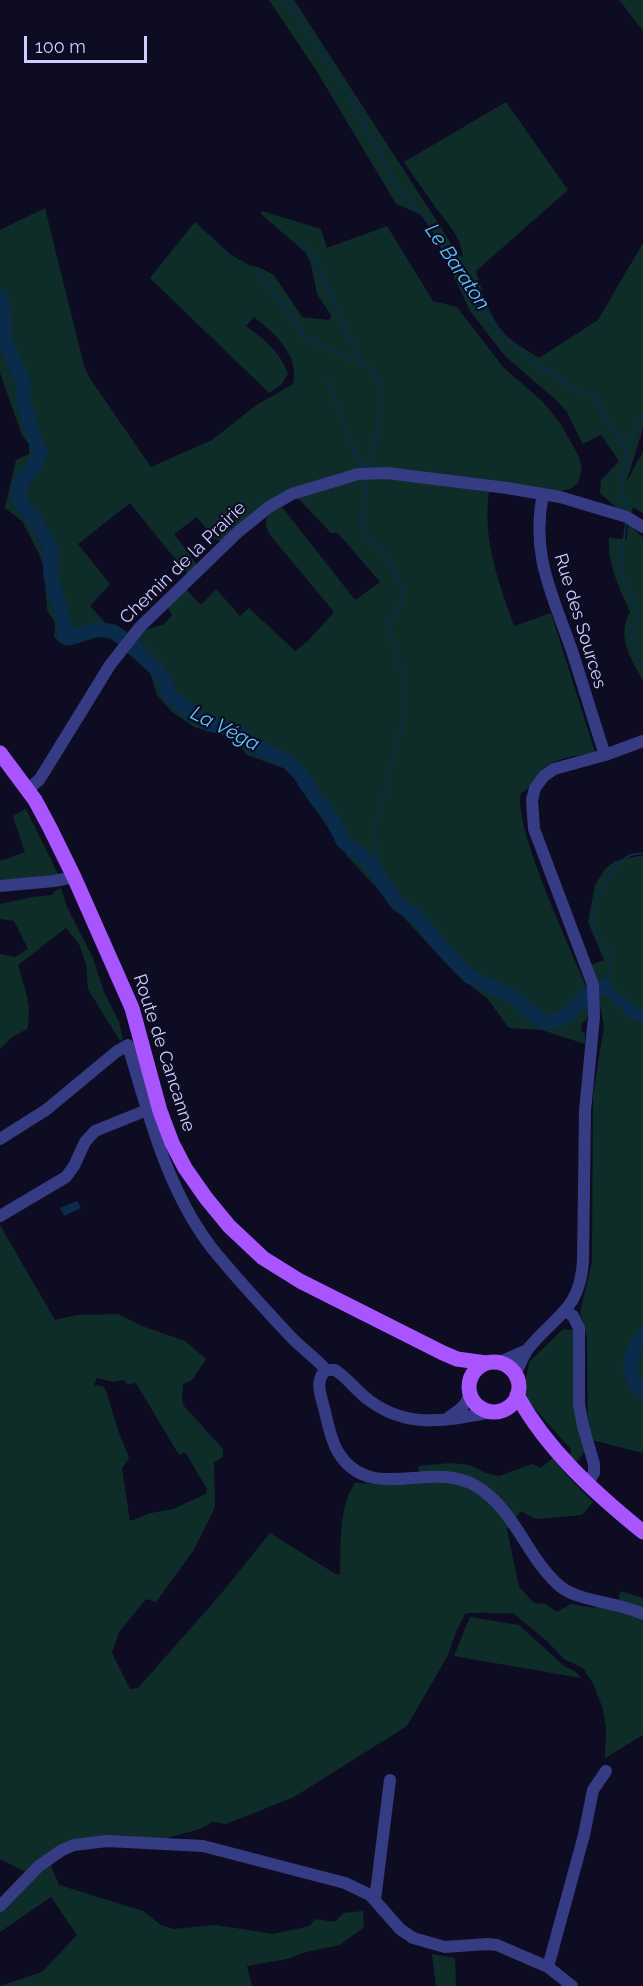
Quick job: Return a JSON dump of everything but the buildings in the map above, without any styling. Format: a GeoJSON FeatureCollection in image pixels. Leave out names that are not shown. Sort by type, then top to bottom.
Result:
{"type":"FeatureCollection","features":[{"type":"Feature","properties":{"kind":"main road","name":"Route de Cancanne"},"geometry":{"type":"LineString","coordinates":[[0,753],[28,789],[74,877],[132,1008],[159,1111],[172,1143],[185,1168],[206,1198],[229,1226],[263,1258],[300,1281],[457,1359],[493,1363]]}},
{"type":"Feature","properties":{"kind":"main road","name":"Route de Cancanne"},"geometry":{"type":"LineString","coordinates":[[443,1353],[456,1365],[469,1388]]}},
{"type":"Feature","properties":{"kind":"main road"},"geometry":{"type":"LineString","coordinates":[[497,1411],[514,1401],[518,1381],[509,1367],[493,1363],[478,1367],[472,1374],[469,1388],[474,1402],[482,1409],[497,1411],[534,1424]]}},
{"type":"Feature","properties":{"kind":"main road"},"geometry":{"type":"LineString","coordinates":[[517,1395],[534,1424],[587,1484],[643,1532]]}},
{"type":"Feature","properties":{"kind":"street","name":"Chemin de la Prairie"},"geometry":{"type":"LineString","coordinates":[[28,789],[46,770],[126,643],[153,613],[246,525],[278,501],[358,474],[374,473],[543,494],[627,517],[643,527]]}},
{"type":"Feature","properties":{"kind":"street","name":"Rue des Sources"},"geometry":{"type":"LineString","coordinates":[[543,494],[539,545],[542,567],[574,656],[605,755]]}},
{"type":"Feature","properties":{"kind":"street"},"geometry":{"type":"LineString","coordinates":[[515,1375],[527,1350],[566,1311],[578,1291],[582,1273],[585,1112],[594,1017],[593,991],[534,829],[532,800],[535,788],[544,776],[554,769],[605,755],[643,741]]}},
{"type":"Feature","properties":{"kind":"street"},"geometry":{"type":"LineString","coordinates":[[0,886],[74,877]]}},
{"type":"Feature","properties":{"kind":"street"},"geometry":{"type":"LineString","coordinates":[[0,1139],[46,1110],[116,1052],[128,1045],[147,1110],[177,1187],[202,1233],[286,1332],[326,1370]]}},
{"type":"Feature","properties":{"kind":"street"},"geometry":{"type":"LineString","coordinates":[[0,1216],[66,1177],[85,1142],[95,1131],[147,1110]]}},
{"type":"Feature","properties":{"kind":"street"},"geometry":{"type":"LineString","coordinates":[[566,1311],[573,1316],[579,1328],[579,1404],[594,1464],[594,1473],[587,1484]]}},
{"type":"Feature","properties":{"kind":"street"},"geometry":{"type":"LineString","coordinates":[[493,1363],[527,1350]]}},
{"type":"Feature","properties":{"kind":"street"},"geometry":{"type":"LineString","coordinates":[[497,1411],[443,1421],[415,1420],[392,1413],[370,1401],[338,1371],[326,1370],[320,1377],[319,1386],[333,1440],[338,1452],[354,1470],[375,1479],[445,1476],[459,1478],[470,1483],[484,1491],[505,1512],[541,1565],[563,1589],[572,1594],[619,1604],[643,1614]]}},
{"type":"Feature","properties":{"kind":"street"},"geometry":{"type":"LineString","coordinates":[[443,1421],[467,1402],[469,1388]]}},
{"type":"Feature","properties":{"kind":"street"},"geometry":{"type":"LineString","coordinates":[[548,1967],[584,1835],[593,1790],[606,1771]]}},
{"type":"Feature","properties":{"kind":"street"},"geometry":{"type":"LineString","coordinates":[[375,1900],[390,1780]]}},
{"type":"Feature","properties":{"kind":"street"},"geometry":{"type":"LineString","coordinates":[[0,1906],[39,1866],[63,1850],[82,1842],[107,1841],[203,1846],[345,1883],[362,1890],[375,1900],[400,1929],[413,1938],[445,1947],[497,1945],[548,1967],[572,1986]]}},
{"type":"Feature","properties":{"kind":"green space"},"geometry":{"type":"Polygon","coordinates":[[[269,0],[294,0],[458,254],[463,258],[456,235],[404,162],[506,102],[568,190],[476,271],[487,305],[496,321],[507,336],[522,347],[539,358],[598,320],[643,243],[643,428],[626,483],[643,451],[643,513],[633,507],[631,514],[618,509],[600,493],[601,480],[619,461],[601,435],[583,444],[567,412],[505,356],[470,311],[434,234],[422,215],[396,204],[316,70],[269,0]]]}},
{"type":"Feature","properties":{"kind":"green space"},"geometry":{"type":"Polygon","coordinates":[[[619,0],[643,0],[643,31],[625,8],[619,0]]]}},
{"type":"Feature","properties":{"kind":"green space"},"geometry":{"type":"Polygon","coordinates":[[[45,208],[84,366],[91,380],[151,467],[212,440],[255,406],[293,384],[293,364],[284,346],[254,317],[246,326],[276,352],[288,374],[282,384],[269,393],[150,278],[195,222],[231,255],[274,275],[302,317],[330,320],[331,315],[317,294],[311,264],[306,253],[261,214],[262,211],[321,229],[327,248],[387,226],[433,301],[457,307],[503,367],[542,401],[561,424],[579,457],[582,468],[578,483],[570,489],[559,491],[361,469],[340,473],[277,497],[222,542],[213,538],[197,517],[174,534],[197,565],[188,575],[130,503],[78,544],[110,584],[90,606],[109,627],[99,625],[77,630],[76,641],[62,644],[54,637],[55,623],[47,610],[44,568],[39,554],[22,521],[5,508],[16,460],[29,454],[29,444],[22,435],[0,373],[0,230],[45,208]]]}},
{"type":"Feature","properties":{"kind":"green space"},"geometry":{"type":"Polygon","coordinates":[[[362,477],[405,480],[489,492],[487,509],[490,544],[514,626],[551,613],[595,752],[549,764],[521,793],[521,810],[526,833],[546,891],[589,993],[590,1004],[587,1019],[582,1023],[581,1031],[585,1034],[585,1044],[542,1030],[509,1028],[487,998],[456,974],[348,857],[286,769],[247,755],[232,735],[196,728],[172,712],[157,695],[150,672],[125,651],[142,631],[163,625],[172,615],[167,606],[186,589],[201,605],[216,589],[240,616],[249,608],[295,651],[308,641],[334,612],[270,535],[266,524],[267,517],[282,507],[355,600],[380,582],[338,533],[331,533],[298,498],[362,477]]]}},
{"type":"Feature","properties":{"kind":"green space"},"geometry":{"type":"Polygon","coordinates":[[[628,522],[643,538],[643,681],[627,647],[624,630],[630,612],[615,576],[609,548],[609,538],[627,539],[628,522]]]}},
{"type":"Feature","properties":{"kind":"green space"},"geometry":{"type":"Polygon","coordinates":[[[26,809],[59,876],[0,882],[0,861],[25,852],[13,816],[26,809]]]}},
{"type":"Feature","properties":{"kind":"green space"},"geometry":{"type":"Polygon","coordinates":[[[643,855],[643,1453],[588,1439],[587,1337],[580,1313],[592,1262],[593,1095],[604,1026],[598,994],[589,966],[604,960],[588,922],[595,885],[605,869],[615,861],[643,855]]]}},
{"type":"Feature","properties":{"kind":"green space"},"geometry":{"type":"Polygon","coordinates":[[[61,888],[67,907],[93,958],[104,992],[119,1022],[123,1039],[120,1041],[88,989],[86,964],[79,944],[66,928],[18,965],[28,1004],[29,1021],[27,1029],[12,1037],[0,1049],[0,954],[15,957],[28,949],[14,921],[0,919],[0,904],[52,895],[61,888]]]}},
{"type":"Feature","properties":{"kind":"green space"},"geometry":{"type":"Polygon","coordinates":[[[0,1225],[55,1320],[76,1315],[118,1314],[142,1326],[185,1341],[206,1359],[192,1380],[183,1384],[182,1399],[184,1406],[223,1449],[223,1457],[214,1462],[215,1507],[193,1551],[156,1602],[146,1599],[119,1632],[112,1653],[130,1689],[138,1688],[220,1595],[270,1533],[340,1575],[343,1515],[355,1483],[386,1484],[436,1479],[490,1492],[419,1473],[418,1466],[451,1463],[469,1465],[499,1476],[532,1464],[541,1468],[554,1457],[567,1476],[593,1502],[582,1515],[536,1519],[521,1511],[507,1529],[519,1587],[534,1603],[545,1604],[557,1612],[571,1604],[595,1608],[597,1604],[643,1619],[643,1735],[605,1758],[606,1728],[603,1709],[593,1683],[583,1668],[564,1659],[548,1642],[513,1613],[465,1614],[448,1655],[407,1726],[294,1797],[226,1824],[213,1822],[200,1829],[156,1841],[99,1838],[26,1872],[0,1859],[0,1225]],[[97,1378],[94,1385],[103,1386],[106,1391],[129,1458],[122,1469],[130,1521],[151,1513],[173,1509],[206,1494],[207,1489],[185,1452],[179,1455],[136,1383],[127,1385],[124,1380],[113,1382],[97,1378]]]}},
{"type":"Feature","properties":{"kind":"green space"},"geometry":{"type":"Polygon","coordinates":[[[563,1329],[573,1330],[576,1336],[584,1452],[577,1462],[570,1456],[571,1449],[523,1396],[529,1362],[563,1329]]]}},
{"type":"Feature","properties":{"kind":"green space"},"geometry":{"type":"Polygon","coordinates":[[[620,1591],[643,1598],[643,1611],[619,1601],[620,1591]]]}},
{"type":"Feature","properties":{"kind":"green space"},"geometry":{"type":"Polygon","coordinates":[[[470,1617],[519,1625],[564,1666],[576,1672],[581,1678],[454,1656],[470,1617]]]}},
{"type":"Feature","properties":{"kind":"green space"},"geometry":{"type":"Polygon","coordinates":[[[50,1864],[59,1885],[143,1911],[161,1925],[173,1929],[216,1925],[273,1934],[310,1926],[315,1919],[335,1922],[343,1913],[363,1911],[364,1927],[340,1945],[306,1952],[287,1959],[247,1966],[252,1986],[0,1986],[42,1972],[77,1935],[51,1897],[0,1932],[0,1910],[50,1864]]]}},
{"type":"Feature","properties":{"kind":"green space"},"geometry":{"type":"Polygon","coordinates":[[[432,1954],[455,1958],[456,1986],[436,1986],[432,1954]]]}},
{"type":"Feature","properties":{"kind":"water"},"geometry":{"type":"Polygon","coordinates":[[[602,978],[643,1010],[643,1024],[629,1017],[607,996],[597,995],[596,982],[602,978]]]}},
{"type":"Feature","properties":{"kind":"water"},"geometry":{"type":"Polygon","coordinates":[[[77,1201],[81,1208],[64,1216],[60,1208],[77,1201]]]}},
{"type":"Feature","properties":{"kind":"water"},"geometry":{"type":"Polygon","coordinates":[[[643,1324],[643,1344],[637,1369],[643,1381],[643,1401],[628,1385],[624,1363],[628,1346],[643,1324]]]}},
{"type":"Feature","properties":{"kind":"waterway","name":"Le Baraton"},"geometry":{"type":"LineString","coordinates":[[286,0],[351,99],[394,182],[403,195],[419,210],[463,282],[504,336],[521,353],[559,377],[574,391],[594,395],[607,422],[620,437],[626,453],[627,463],[620,481],[626,509]]}},
{"type":"Feature","properties":{"kind":"waterway"},"geometry":{"type":"LineString","coordinates":[[300,243],[310,252],[316,262],[361,363]]}},
{"type":"Feature","properties":{"kind":"waterway"},"geometry":{"type":"LineString","coordinates":[[257,273],[306,340],[363,364],[376,378],[380,390],[380,417],[369,469]]}},
{"type":"Feature","properties":{"kind":"waterway","name":"La Véga"},"geometry":{"type":"LineString","coordinates":[[0,298],[4,315],[4,341],[23,380],[24,403],[40,452],[36,463],[21,482],[20,501],[50,546],[51,577],[64,623],[65,637],[69,638],[98,629],[114,632],[132,645],[158,671],[169,695],[178,703],[209,724],[242,734],[255,746],[288,762],[300,774],[330,815],[344,842],[370,864],[397,903],[418,918],[441,947],[469,976],[511,996],[542,1022],[564,1016],[590,993],[604,988]]}},
{"type":"Feature","properties":{"kind":"waterway"},"geometry":{"type":"LineString","coordinates":[[327,380],[356,455],[362,464],[370,466]]}},
{"type":"Feature","properties":{"kind":"waterway"},"geometry":{"type":"LineString","coordinates":[[626,452],[643,414]]}},
{"type":"Feature","properties":{"kind":"waterway"},"geometry":{"type":"LineString","coordinates":[[367,479],[361,524],[368,539],[385,553],[403,590],[400,604],[387,623],[401,669],[406,711],[373,833],[380,868],[379,879]]}},
{"type":"Feature","properties":{"kind":"waterway","name":"Le Baraton"},"geometry":{"type":"LineString","coordinates":[[626,522],[620,573],[638,612],[632,639],[634,650],[643,665]]}},
{"type":"Feature","properties":{"kind":"waterway","name":"Le Baraton"},"geometry":{"type":"LineString","coordinates":[[608,983],[609,954],[593,927],[594,906],[603,885],[622,860],[634,854],[643,853]]}}]}
